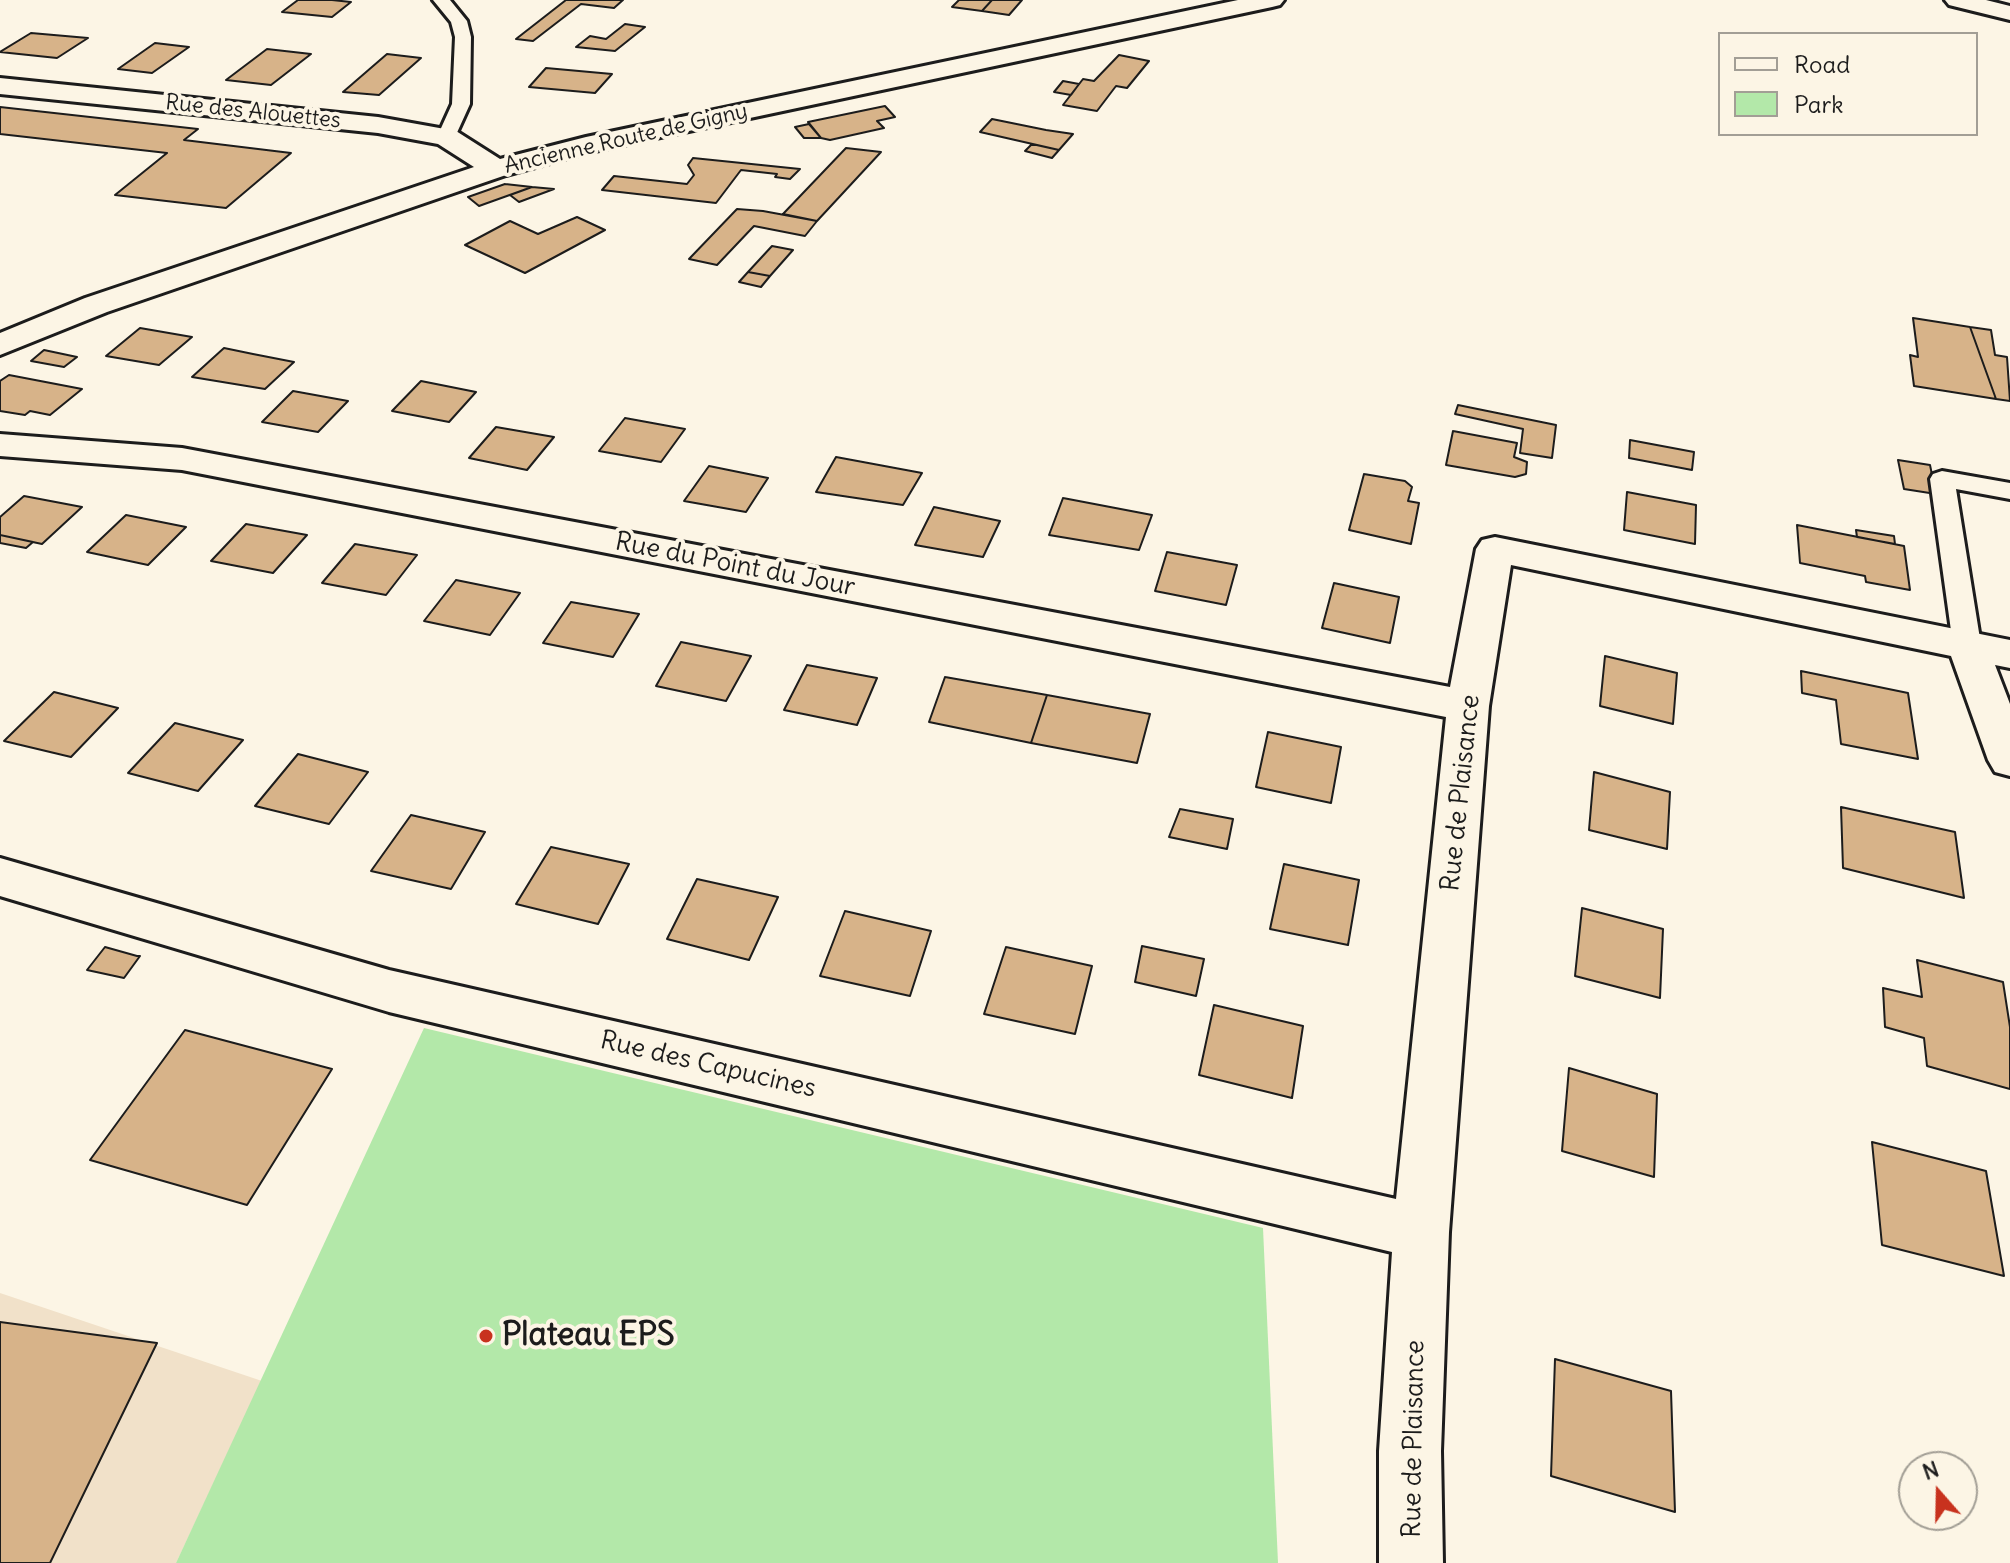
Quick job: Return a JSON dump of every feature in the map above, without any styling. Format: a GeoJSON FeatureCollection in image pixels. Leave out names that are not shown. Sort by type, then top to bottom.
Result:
{"type":"FeatureCollection","features":[{"type":"Feature","properties":{"kind":"street","name":"Ancienne Route de Gigny"},"geometry":{"type":"LineString","coordinates":[[0,345],[96,305],[496,169],[586,145],[1272,0]]}},
{"type":"Feature","properties":{"kind":"street"},"geometry":{"type":"LineString","coordinates":[[1957,0],[2010,13]]}},
{"type":"Feature","properties":{"kind":"street","name":"Rue des Alouettes"},"geometry":{"type":"LineString","coordinates":[[0,86],[378,125],[446,137],[496,169]]}},
{"type":"Feature","properties":{"kind":"street","name":"Rue du Point du Jour"},"geometry":{"type":"LineString","coordinates":[[0,445],[182,459],[1468,706]]}},
{"type":"Feature","properties":{"kind":"street","name":"Rue de Plaisance"},"geometry":{"type":"LineString","coordinates":[[1411,1563],[1410,1451],[1421,1232],[1468,706],[1495,549],[1988,650]]}},
{"type":"Feature","properties":{"kind":"street"},"geometry":{"type":"LineString","coordinates":[[1988,650],[2010,760]]}},
{"type":"Feature","properties":{"kind":"street","name":"Rue des Capucines"},"geometry":{"type":"LineString","coordinates":[[0,877],[389,991],[1421,1232]]}},
{"type":"Feature","properties":{"kind":"lane"},"geometry":{"type":"LineString","coordinates":[[441,0],[459,21],[463,37],[461,104],[446,137]]}},
{"type":"Feature","properties":{"kind":"lane"},"geometry":{"type":"LineString","coordinates":[[1988,650],[1942,479],[2010,491]]}},
{"type":"Feature","properties":{"kind":"shaded area"},"geometry":{"type":"Polygon","coordinates":[[[0,1293],[262,1381],[176,1563],[0,1563],[0,1293]]]}},
{"type":"Feature","properties":{"kind":"green space"},"geometry":{"type":"Polygon","coordinates":[[[424,1028],[1263,1228],[1278,1563],[176,1563],[424,1028]]]}},
{"type":"Feature","properties":{"kind":"building"},"geometry":{"type":"Polygon","coordinates":[[[298,0],[351,2],[332,17],[282,12],[298,0]]]}},
{"type":"Feature","properties":{"kind":"building"},"geometry":{"type":"Polygon","coordinates":[[[566,0],[623,0],[614,8],[581,4],[533,41],[516,39],[566,0]]]}},
{"type":"Feature","properties":{"kind":"building"},"geometry":{"type":"Polygon","coordinates":[[[959,0],[992,0],[982,11],[952,7],[959,0]]]}},
{"type":"Feature","properties":{"kind":"building"},"geometry":{"type":"Polygon","coordinates":[[[992,0],[1022,0],[1009,15],[982,11],[992,0]]]}},
{"type":"Feature","properties":{"kind":"building"},"geometry":{"type":"Polygon","coordinates":[[[625,24],[645,27],[615,51],[576,47],[590,36],[606,39],[625,24]]]}},
{"type":"Feature","properties":{"kind":"building"},"geometry":{"type":"Polygon","coordinates":[[[31,33],[88,38],[57,58],[0,52],[31,33]]]}},
{"type":"Feature","properties":{"kind":"building"},"geometry":{"type":"Polygon","coordinates":[[[155,43],[189,47],[152,73],[118,69],[155,43]]]}},
{"type":"Feature","properties":{"kind":"building"},"geometry":{"type":"Polygon","coordinates":[[[267,49],[311,54],[271,85],[226,80],[267,49]]]}},
{"type":"Feature","properties":{"kind":"building"},"geometry":{"type":"Polygon","coordinates":[[[387,54],[421,58],[379,95],[343,92],[387,54]]]}},
{"type":"Feature","properties":{"kind":"building"},"geometry":{"type":"Polygon","coordinates":[[[1119,55],[1149,61],[1127,88],[1116,86],[1097,111],[1063,105],[1083,79],[1094,81],[1119,55]]]}},
{"type":"Feature","properties":{"kind":"building"},"geometry":{"type":"Polygon","coordinates":[[[546,68],[612,74],[595,93],[529,87],[546,68]]]}},
{"type":"Feature","properties":{"kind":"building"},"geometry":{"type":"Polygon","coordinates":[[[1063,81],[1079,84],[1071,95],[1054,92],[1063,81]]]}},
{"type":"Feature","properties":{"kind":"building"},"geometry":{"type":"Polygon","coordinates":[[[885,106],[895,117],[877,121],[884,128],[830,140],[821,138],[808,122],[885,106]]]}},
{"type":"Feature","properties":{"kind":"building"},"geometry":{"type":"Polygon","coordinates":[[[0,107],[198,129],[184,140],[291,153],[226,208],[115,195],[167,153],[0,134],[0,107]]]}},
{"type":"Feature","properties":{"kind":"building"},"geometry":{"type":"Polygon","coordinates":[[[992,119],[1073,134],[1059,150],[980,132],[992,119]]]}},
{"type":"Feature","properties":{"kind":"building"},"geometry":{"type":"Polygon","coordinates":[[[809,124],[821,138],[804,138],[795,127],[809,124]]]}},
{"type":"Feature","properties":{"kind":"building"},"geometry":{"type":"Polygon","coordinates":[[[1032,144],[1059,150],[1052,158],[1025,151],[1032,144]]]}},
{"type":"Feature","properties":{"kind":"building"},"geometry":{"type":"Polygon","coordinates":[[[846,148],[881,152],[817,221],[783,214],[846,148]]]}},
{"type":"Feature","properties":{"kind":"building"},"geometry":{"type":"Polygon","coordinates":[[[693,158],[800,169],[790,179],[775,177],[777,174],[741,170],[716,203],[602,190],[614,176],[687,184],[694,175],[688,165],[693,158]]]}},
{"type":"Feature","properties":{"kind":"building"},"geometry":{"type":"Polygon","coordinates":[[[505,184],[532,187],[479,206],[468,197],[505,184]]]}},
{"type":"Feature","properties":{"kind":"building"},"geometry":{"type":"Polygon","coordinates":[[[532,187],[554,189],[519,202],[510,195],[532,187]]]}},
{"type":"Feature","properties":{"kind":"building"},"geometry":{"type":"Polygon","coordinates":[[[737,209],[817,221],[805,236],[754,226],[717,265],[689,259],[737,209]]]}},
{"type":"Feature","properties":{"kind":"building"},"geometry":{"type":"Polygon","coordinates":[[[577,217],[605,230],[525,273],[465,245],[510,221],[538,234],[577,217]]]}},
{"type":"Feature","properties":{"kind":"building"},"geometry":{"type":"Polygon","coordinates":[[[772,246],[793,250],[770,276],[748,272],[772,246]]]}},
{"type":"Feature","properties":{"kind":"building"},"geometry":{"type":"Polygon","coordinates":[[[748,272],[770,276],[761,287],[739,282],[748,272]]]}},
{"type":"Feature","properties":{"kind":"building"},"geometry":{"type":"Polygon","coordinates":[[[1913,318],[1970,327],[1996,399],[1914,386],[1910,355],[1918,357],[1913,318]]]}},
{"type":"Feature","properties":{"kind":"building"},"geometry":{"type":"Polygon","coordinates":[[[1970,327],[1991,330],[1995,355],[2007,357],[2010,401],[1996,399],[1970,327]]]}},
{"type":"Feature","properties":{"kind":"building"},"geometry":{"type":"Polygon","coordinates":[[[140,328],[192,337],[159,365],[106,356],[140,328]]]}},
{"type":"Feature","properties":{"kind":"building"},"geometry":{"type":"Polygon","coordinates":[[[224,348],[294,362],[265,389],[192,377],[224,348]]]}},
{"type":"Feature","properties":{"kind":"building"},"geometry":{"type":"Polygon","coordinates":[[[44,350],[77,357],[64,367],[31,361],[44,350]]]}},
{"type":"Feature","properties":{"kind":"building"},"geometry":{"type":"Polygon","coordinates":[[[9,375],[82,389],[50,415],[0,411],[0,381],[9,375]]]}},
{"type":"Feature","properties":{"kind":"building"},"geometry":{"type":"Polygon","coordinates":[[[421,381],[476,392],[449,422],[392,411],[421,381]]]}},
{"type":"Feature","properties":{"kind":"building"},"geometry":{"type":"Polygon","coordinates":[[[293,391],[348,401],[318,432],[262,422],[293,391]]]}},
{"type":"Feature","properties":{"kind":"building"},"geometry":{"type":"Polygon","coordinates":[[[1458,405],[1556,425],[1552,458],[1520,453],[1523,429],[1455,414],[1458,405]]]}},
{"type":"Feature","properties":{"kind":"building"},"geometry":{"type":"Polygon","coordinates":[[[625,418],[685,429],[661,462],[599,451],[625,418]]]}},
{"type":"Feature","properties":{"kind":"building"},"geometry":{"type":"Polygon","coordinates":[[[496,427],[554,437],[527,470],[469,458],[496,427]]]}},
{"type":"Feature","properties":{"kind":"building"},"geometry":{"type":"Polygon","coordinates":[[[1453,431],[1517,443],[1514,457],[1527,462],[1526,474],[1515,477],[1446,465],[1453,431]]]}},
{"type":"Feature","properties":{"kind":"building"},"geometry":{"type":"Polygon","coordinates":[[[1630,440],[1694,452],[1692,470],[1629,458],[1630,440]]]}},
{"type":"Feature","properties":{"kind":"building"},"geometry":{"type":"Polygon","coordinates":[[[836,457],[922,473],[903,505],[816,492],[836,457]]]}},
{"type":"Feature","properties":{"kind":"building"},"geometry":{"type":"Polygon","coordinates":[[[1898,460],[1930,465],[1936,494],[1904,489],[1898,460]]]}},
{"type":"Feature","properties":{"kind":"building"},"geometry":{"type":"Polygon","coordinates":[[[709,466],[768,478],[746,512],[684,501],[709,466]]]}},
{"type":"Feature","properties":{"kind":"building"},"geometry":{"type":"Polygon","coordinates":[[[1364,474],[1405,481],[1412,487],[1408,501],[1419,503],[1411,544],[1349,530],[1364,474]]]}},
{"type":"Feature","properties":{"kind":"building"},"geometry":{"type":"Polygon","coordinates":[[[1627,492],[1696,505],[1695,544],[1624,530],[1627,492]]]}},
{"type":"Feature","properties":{"kind":"building"},"geometry":{"type":"Polygon","coordinates":[[[24,496],[82,507],[42,544],[0,535],[0,517],[24,496]]]}},
{"type":"Feature","properties":{"kind":"building"},"geometry":{"type":"Polygon","coordinates":[[[1063,498],[1152,515],[1139,550],[1049,535],[1063,498]]]}},
{"type":"Feature","properties":{"kind":"building"},"geometry":{"type":"Polygon","coordinates":[[[934,507],[1000,521],[983,557],[915,545],[934,507]]]}},
{"type":"Feature","properties":{"kind":"building"},"geometry":{"type":"Polygon","coordinates":[[[126,515],[186,527],[148,565],[87,552],[126,515]]]}},
{"type":"Feature","properties":{"kind":"building"},"geometry":{"type":"Polygon","coordinates":[[[246,524],[307,535],[273,573],[211,561],[246,524]]]}},
{"type":"Feature","properties":{"kind":"building"},"geometry":{"type":"Polygon","coordinates":[[[1797,525],[1904,546],[1910,590],[1866,582],[1865,576],[1800,563],[1797,525]]]}},
{"type":"Feature","properties":{"kind":"building"},"geometry":{"type":"Polygon","coordinates":[[[1856,530],[1894,536],[1895,544],[1857,537],[1856,530]]]}},
{"type":"Feature","properties":{"kind":"building"},"geometry":{"type":"Polygon","coordinates":[[[0,535],[33,542],[26,548],[0,543],[0,535]]]}},
{"type":"Feature","properties":{"kind":"building"},"geometry":{"type":"Polygon","coordinates":[[[355,544],[417,555],[386,595],[322,583],[355,544]]]}},
{"type":"Feature","properties":{"kind":"building"},"geometry":{"type":"Polygon","coordinates":[[[1167,552],[1237,565],[1226,605],[1155,591],[1167,552]]]}},
{"type":"Feature","properties":{"kind":"building"},"geometry":{"type":"Polygon","coordinates":[[[456,580],[520,593],[490,635],[424,621],[456,580]]]}},
{"type":"Feature","properties":{"kind":"building"},"geometry":{"type":"Polygon","coordinates":[[[1334,583],[1399,597],[1390,643],[1322,628],[1334,583]]]}},
{"type":"Feature","properties":{"kind":"building"},"geometry":{"type":"Polygon","coordinates":[[[571,602],[639,614],[613,657],[543,643],[571,602]]]}},
{"type":"Feature","properties":{"kind":"building"},"geometry":{"type":"Polygon","coordinates":[[[681,642],[751,656],[726,701],[656,686],[681,642]]]}},
{"type":"Feature","properties":{"kind":"building"},"geometry":{"type":"Polygon","coordinates":[[[1605,656],[1677,673],[1673,724],[1600,706],[1605,656]]]}},
{"type":"Feature","properties":{"kind":"building"},"geometry":{"type":"Polygon","coordinates":[[[807,665],[877,678],[857,725],[784,710],[807,665]]]}},
{"type":"Feature","properties":{"kind":"building"},"geometry":{"type":"Polygon","coordinates":[[[1801,671],[1908,693],[1918,759],[1841,744],[1836,700],[1802,693],[1801,671]]]}},
{"type":"Feature","properties":{"kind":"building"},"geometry":{"type":"Polygon","coordinates":[[[945,677],[1047,695],[1031,743],[929,722],[945,677]]]}},
{"type":"Feature","properties":{"kind":"building"},"geometry":{"type":"Polygon","coordinates":[[[54,692],[118,708],[71,757],[4,741],[54,692]]]}},
{"type":"Feature","properties":{"kind":"building"},"geometry":{"type":"Polygon","coordinates":[[[1047,695],[1150,714],[1137,763],[1031,743],[1047,695]]]}},
{"type":"Feature","properties":{"kind":"building"},"geometry":{"type":"Polygon","coordinates":[[[175,723],[243,740],[198,791],[128,773],[175,723]]]}},
{"type":"Feature","properties":{"kind":"building"},"geometry":{"type":"Polygon","coordinates":[[[1268,732],[1341,747],[1331,803],[1256,787],[1268,732]]]}},
{"type":"Feature","properties":{"kind":"building"},"geometry":{"type":"Polygon","coordinates":[[[298,754],[368,772],[329,824],[255,806],[298,754]]]}},
{"type":"Feature","properties":{"kind":"building"},"geometry":{"type":"Polygon","coordinates":[[[1594,772],[1670,792],[1667,849],[1589,830],[1594,772]]]}},
{"type":"Feature","properties":{"kind":"building"},"geometry":{"type":"Polygon","coordinates":[[[1841,807],[1955,832],[1964,898],[1843,868],[1841,807]]]}},
{"type":"Feature","properties":{"kind":"building"},"geometry":{"type":"Polygon","coordinates":[[[1180,809],[1233,819],[1227,849],[1169,837],[1180,809]]]}},
{"type":"Feature","properties":{"kind":"building"},"geometry":{"type":"Polygon","coordinates":[[[411,815],[485,832],[451,889],[371,871],[411,815]]]}},
{"type":"Feature","properties":{"kind":"building"},"geometry":{"type":"Polygon","coordinates":[[[551,847],[629,864],[598,924],[516,904],[551,847]]]}},
{"type":"Feature","properties":{"kind":"building"},"geometry":{"type":"Polygon","coordinates":[[[1284,864],[1359,880],[1348,945],[1270,929],[1284,864]]]}},
{"type":"Feature","properties":{"kind":"building"},"geometry":{"type":"Polygon","coordinates":[[[697,879],[778,897],[749,960],[667,939],[697,879]]]}},
{"type":"Feature","properties":{"kind":"building"},"geometry":{"type":"Polygon","coordinates":[[[1582,908],[1663,929],[1660,998],[1575,976],[1582,908]]]}},
{"type":"Feature","properties":{"kind":"building"},"geometry":{"type":"Polygon","coordinates":[[[845,911],[931,931],[910,996],[820,976],[845,911]]]}},
{"type":"Feature","properties":{"kind":"building"},"geometry":{"type":"Polygon","coordinates":[[[1142,946],[1204,959],[1196,996],[1135,982],[1142,946]]]}},
{"type":"Feature","properties":{"kind":"building"},"geometry":{"type":"Polygon","coordinates":[[[105,947],[140,956],[124,978],[87,970],[105,947]]]}},
{"type":"Feature","properties":{"kind":"building"},"geometry":{"type":"Polygon","coordinates":[[[1006,947],[1092,966],[1075,1034],[984,1014],[1006,947]]]}},
{"type":"Feature","properties":{"kind":"building"},"geometry":{"type":"Polygon","coordinates":[[[1917,960],[2003,982],[2010,1027],[2010,1089],[1927,1066],[1924,1038],[1885,1027],[1883,988],[1922,997],[1917,960]]]}},
{"type":"Feature","properties":{"kind":"building"},"geometry":{"type":"Polygon","coordinates":[[[1214,1005],[1303,1026],[1292,1098],[1199,1075],[1214,1005]]]}},
{"type":"Feature","properties":{"kind":"building"},"geometry":{"type":"Polygon","coordinates":[[[185,1030],[332,1069],[247,1205],[90,1160],[185,1030]]]}},
{"type":"Feature","properties":{"kind":"building"},"geometry":{"type":"Polygon","coordinates":[[[1569,1068],[1657,1094],[1654,1177],[1562,1151],[1569,1068]]]}},
{"type":"Feature","properties":{"kind":"building"},"geometry":{"type":"Polygon","coordinates":[[[1872,1142],[1986,1171],[2004,1276],[1882,1245],[1872,1142]]]}},
{"type":"Feature","properties":{"kind":"building"},"geometry":{"type":"Polygon","coordinates":[[[0,1322],[157,1343],[50,1563],[0,1563],[0,1322]]]}},
{"type":"Feature","properties":{"kind":"building"},"geometry":{"type":"Polygon","coordinates":[[[1555,1359],[1671,1391],[1675,1512],[1551,1476],[1555,1359]]]}},
{"type":"Feature","properties":{"kind":"place","name":"Plateau EPS"},"geometry":{"type":"Point","coordinates":[486,1336]}}]}
